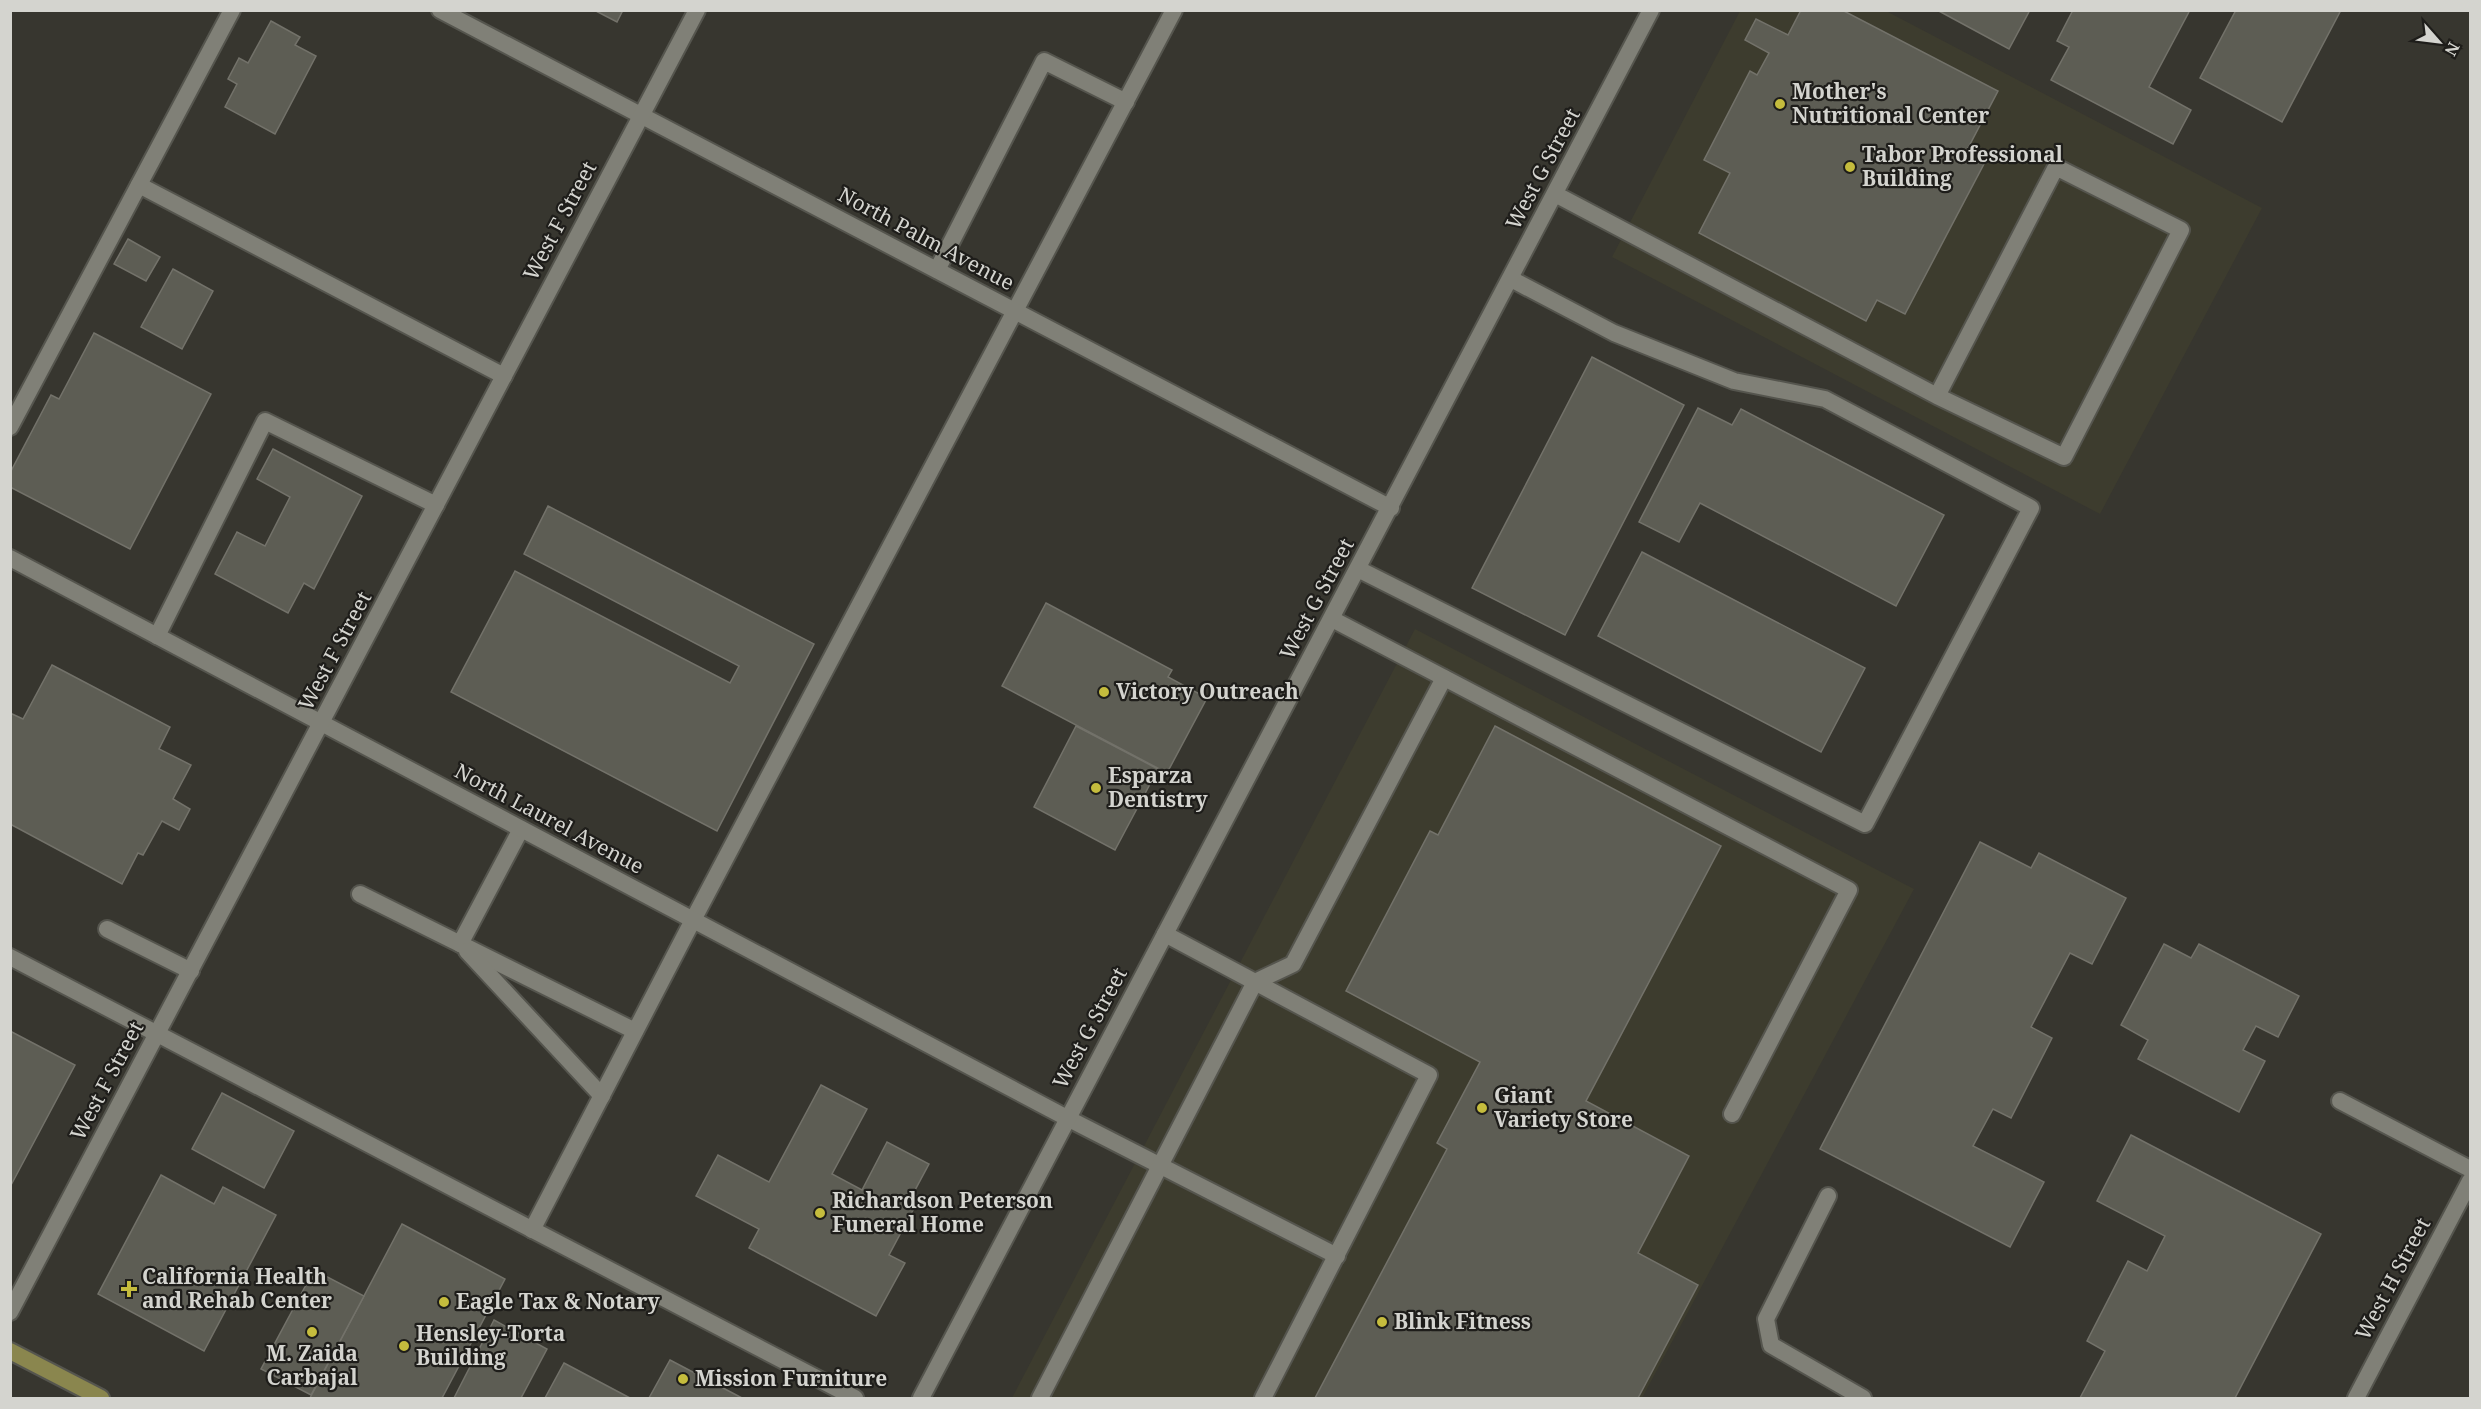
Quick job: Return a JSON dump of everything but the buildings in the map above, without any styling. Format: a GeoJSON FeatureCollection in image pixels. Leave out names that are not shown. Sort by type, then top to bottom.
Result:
{"type":"FeatureCollection","features":[{"type":"Feature","properties":{"kind":"main road"},"geometry":{"type":"LineString","coordinates":[[10,1350],[101,1398]]}},
{"type":"Feature","properties":{"kind":"street"},"geometry":{"type":"LineString","coordinates":[[10,427],[232,10]]}},
{"type":"Feature","properties":{"kind":"street","name":"North Palm Avenue"},"geometry":{"type":"LineString","coordinates":[[440,10],[1391,508]]}},
{"type":"Feature","properties":{"kind":"street","name":"West F Street"},"geometry":{"type":"LineString","coordinates":[[10,1312],[697,10]]}},
{"type":"Feature","properties":{"kind":"street"},"geometry":{"type":"LineString","coordinates":[[532,1230],[693,920],[1174,10]]}},
{"type":"Feature","properties":{"kind":"street","name":"West G Street"},"geometry":{"type":"LineString","coordinates":[[921,1398],[1651,10]]}},
{"type":"Feature","properties":{"kind":"street"},"geometry":{"type":"LineString","coordinates":[[937,270],[1044,61],[1126,102]]}},
{"type":"Feature","properties":{"kind":"street"},"geometry":{"type":"LineString","coordinates":[[1555,194],[1937,396],[2064,457],[2181,230],[2056,167],[1937,396]]}},
{"type":"Feature","properties":{"kind":"street"},"geometry":{"type":"LineString","coordinates":[[139,185],[504,376]]}},
{"type":"Feature","properties":{"kind":"street"},"geometry":{"type":"LineString","coordinates":[[1358,569],[1865,824],[2031,508],[1825,399],[1734,381],[1614,333],[1511,279]]}},
{"type":"Feature","properties":{"kind":"street"},"geometry":{"type":"LineString","coordinates":[[157,636],[265,421],[436,505]]}},
{"type":"Feature","properties":{"kind":"street","name":"North Laurel Avenue"},"geometry":{"type":"LineString","coordinates":[[10,558],[1067,1119],[1337,1256]]}},
{"type":"Feature","properties":{"kind":"street"},"geometry":{"type":"LineString","coordinates":[[1332,619],[1849,890],[1732,1114]]}},
{"type":"Feature","properties":{"kind":"street"},"geometry":{"type":"LineString","coordinates":[[1040,1398],[1255,982],[1293,964],[1444,678]]}},
{"type":"Feature","properties":{"kind":"street"},"geometry":{"type":"LineString","coordinates":[[460,944],[521,829]]}},
{"type":"Feature","properties":{"kind":"street"},"geometry":{"type":"LineString","coordinates":[[360,894],[635,1031]]}},
{"type":"Feature","properties":{"kind":"street"},"geometry":{"type":"LineString","coordinates":[[107,929],[191,971]]}},
{"type":"Feature","properties":{"kind":"street"},"geometry":{"type":"LineString","coordinates":[[1165,934],[1429,1075],[1263,1398]]}},
{"type":"Feature","properties":{"kind":"street"},"geometry":{"type":"LineString","coordinates":[[460,944],[602,1096]]}},
{"type":"Feature","properties":{"kind":"street"},"geometry":{"type":"LineString","coordinates":[[10,957],[855,1398]]}},
{"type":"Feature","properties":{"kind":"street"},"geometry":{"type":"LineString","coordinates":[[2340,1101],[2470,1169]]}},
{"type":"Feature","properties":{"kind":"street","name":"West H Street"},"geometry":{"type":"LineString","coordinates":[[2356,1398],[2465,1203],[2470,1181]]}},
{"type":"Feature","properties":{"kind":"street"},"geometry":{"type":"LineString","coordinates":[[1828,1196],[1766,1319],[1771,1345],[1863,1398]]}},
{"type":"Feature","properties":{"kind":"shaded area"},"geometry":{"type":"Polygon","coordinates":[[[1740,11],[1886,11],[2262,208],[2100,514],[1612,257],[1740,11]]]}},
{"type":"Feature","properties":{"kind":"shaded area"},"geometry":{"type":"Polygon","coordinates":[[[1415,629],[1914,889],[1642,1398],[1012,1398],[1415,629]]]}},
{"type":"Feature","properties":{"kind":"place","name":"Mother's Nutritional Center"},"geometry":{"type":"Point","coordinates":[1780,104]}},
{"type":"Feature","properties":{"kind":"place","name":"Tabor Professional Building"},"geometry":{"type":"Point","coordinates":[1850,167]}},
{"type":"Feature","properties":{"kind":"place","name":"Victory Outreach"},"geometry":{"type":"Point","coordinates":[1104,692]}},
{"type":"Feature","properties":{"kind":"place","name":"Esparza Dentistry"},"geometry":{"type":"Point","coordinates":[1096,788]}},
{"type":"Feature","properties":{"kind":"place","name":"Giant Variety Store"},"geometry":{"type":"Point","coordinates":[1482,1108]}},
{"type":"Feature","properties":{"kind":"place","name":"Richardson Peterson Funeral Home"},"geometry":{"type":"Point","coordinates":[820,1213]}},
{"type":"Feature","properties":{"kind":"place","name":"California Health and Rehab Center"},"geometry":{"type":"Point","coordinates":[129,1289]}},
{"type":"Feature","properties":{"kind":"place","name":"Eagle Tax & Notary"},"geometry":{"type":"Point","coordinates":[444,1302]}},
{"type":"Feature","properties":{"kind":"place","name":"Blink Fitness"},"geometry":{"type":"Point","coordinates":[1382,1322]}},
{"type":"Feature","properties":{"kind":"place","name":"M. Zaida Carbajal"},"geometry":{"type":"Point","coordinates":[312,1332]}},
{"type":"Feature","properties":{"kind":"place","name":"Hensley-Torta Building"},"geometry":{"type":"Point","coordinates":[404,1346]}},
{"type":"Feature","properties":{"kind":"place","name":"Mission Furniture"},"geometry":{"type":"Point","coordinates":[683,1379]}}]}
